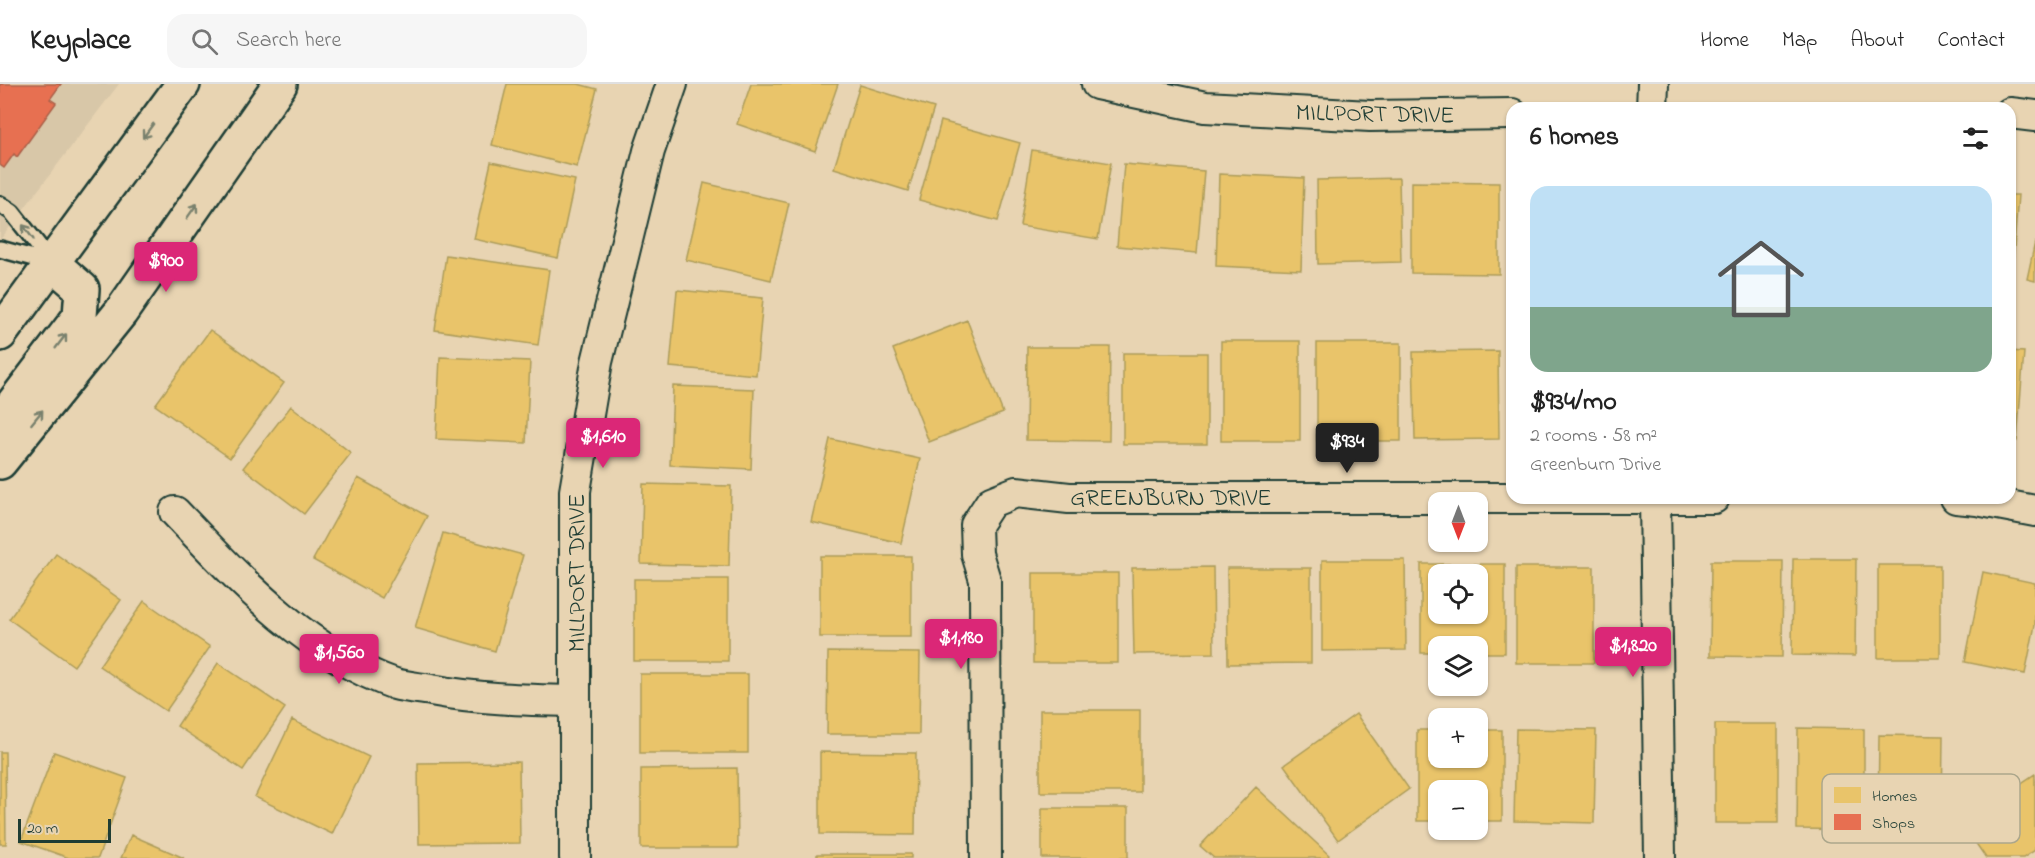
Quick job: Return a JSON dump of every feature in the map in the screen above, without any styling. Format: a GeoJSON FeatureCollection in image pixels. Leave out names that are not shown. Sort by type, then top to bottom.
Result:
{"type":"FeatureCollection","features":[{"type":"Feature","properties":{"kind":"main road"},"geometry":{"type":"LineString","coordinates":[[0,334],[183,84]]}},
{"type":"Feature","properties":{"kind":"main road"},"geometry":{"type":"LineString","coordinates":[[0,462],[121,312],[280,84]]}},
{"type":"Feature","properties":{"kind":"main road"},"geometry":{"type":"LineString","coordinates":[[0,421],[80,316],[82,289],[52,263]]}},
{"type":"Feature","properties":{"kind":"street","name":"MILLPORT DRIVE"},"geometry":{"type":"LineString","coordinates":[[575,858],[575,491],[597,362],[649,151],[672,84]]}},
{"type":"Feature","properties":{"kind":"street","name":"MILLPORT DRIVE"},"geometry":{"type":"LineString","coordinates":[[1097,84],[1205,107],[1370,117],[1506,114]]}},
{"type":"Feature","properties":{"kind":"street"},"geometry":{"type":"LineString","coordinates":[[1652,102],[1653,84]]}},
{"type":"Feature","properties":{"kind":"street"},"geometry":{"type":"LineString","coordinates":[[2016,114],[2035,116]]}},
{"type":"Feature","properties":{"kind":"street","name":"GREENBURN DRIVE"},"geometry":{"type":"LineString","coordinates":[[986,858],[985,580],[976,554],[976,525],[991,502],[1016,492],[1069,498],[1506,498]]}},
{"type":"Feature","properties":{"kind":"street"},"geometry":{"type":"LineString","coordinates":[[1655,504],[1660,858]]}},
{"type":"Feature","properties":{"kind":"street"},"geometry":{"type":"LineString","coordinates":[[1998,504],[2035,511]]}},
{"type":"Feature","properties":{"kind":"street"},"geometry":{"type":"LineString","coordinates":[[175,512],[231,570],[289,622],[341,660],[396,684],[468,697],[575,701]]}},
{"type":"Feature","properties":{"kind":"lane"},"geometry":{"type":"LineString","coordinates":[[0,204],[12,212],[52,263]]}},
{"type":"Feature","properties":{"kind":"lane"},"geometry":{"type":"LineString","coordinates":[[0,249],[52,263]]}},
{"type":"Feature","properties":{"kind":"shaded area"},"geometry":{"type":"Polygon","coordinates":[[[0,84],[119,84],[0,240],[0,84]]]}},
{"type":"Feature","properties":{"kind":"building: Homes"},"geometry":{"type":"Polygon","coordinates":[[[507,84],[578,84],[597,89],[577,167],[492,145],[507,84]]]}},
{"type":"Feature","properties":{"kind":"building: Homes"},"geometry":{"type":"Polygon","coordinates":[[[751,84],[838,84],[815,151],[737,124],[751,84]]]}},
{"type":"Feature","properties":{"kind":"building: Homes"},"geometry":{"type":"Polygon","coordinates":[[[860,85],[934,108],[908,191],[834,168],[860,85]]]}},
{"type":"Feature","properties":{"kind":"building: Homes"},"geometry":{"type":"Polygon","coordinates":[[[941,121],[1020,143],[998,221],[919,200],[941,121]]]}},
{"type":"Feature","properties":{"kind":"building: Homes"},"geometry":{"type":"Polygon","coordinates":[[[1032,150],[1111,163],[1098,239],[1020,226],[1032,150]]]}},
{"type":"Feature","properties":{"kind":"building: Homes"},"geometry":{"type":"Polygon","coordinates":[[[491,162],[575,180],[558,258],[474,239],[491,162]]]}},
{"type":"Feature","properties":{"kind":"building: Homes"},"geometry":{"type":"Polygon","coordinates":[[[1124,164],[1204,171],[1197,253],[1117,246],[1124,164]]]}},
{"type":"Feature","properties":{"kind":"building: Homes"},"geometry":{"type":"Polygon","coordinates":[[[1219,174],[1304,178],[1301,270],[1216,266],[1219,174]]]}},
{"type":"Feature","properties":{"kind":"building: Homes"},"geometry":{"type":"Polygon","coordinates":[[[1399,178],[1401,262],[1318,264],[1317,180],[1399,178]]]}},
{"type":"Feature","properties":{"kind":"building: Homes"},"geometry":{"type":"Polygon","coordinates":[[[1411,182],[1499,183],[1499,274],[1411,273],[1411,182]]]}},
{"type":"Feature","properties":{"kind":"building: Homes"},"geometry":{"type":"Polygon","coordinates":[[[704,183],[789,203],[771,280],[686,260],[704,183]]]}},
{"type":"Feature","properties":{"kind":"building: Homes"},"geometry":{"type":"Polygon","coordinates":[[[2016,195],[2018,195],[2016,222],[2016,195]]]}},
{"type":"Feature","properties":{"kind":"building: Homes"},"geometry":{"type":"Polygon","coordinates":[[[2035,242],[2035,281],[2027,279],[2035,242]]]}},
{"type":"Feature","properties":{"kind":"building: Homes"},"geometry":{"type":"Polygon","coordinates":[[[446,255],[549,270],[538,345],[435,330],[446,255]]]}},
{"type":"Feature","properties":{"kind":"building: Homes"},"geometry":{"type":"Polygon","coordinates":[[[677,290],[763,298],[756,375],[670,367],[677,290]]]}},
{"type":"Feature","properties":{"kind":"building: Homes"},"geometry":{"type":"Polygon","coordinates":[[[967,320],[1003,413],[929,442],[893,349],[967,320]]]}},
{"type":"Feature","properties":{"kind":"building: Homes"},"geometry":{"type":"Polygon","coordinates":[[[210,330],[284,383],[230,458],[155,405],[210,330]]]}},
{"type":"Feature","properties":{"kind":"building: Homes"},"geometry":{"type":"Polygon","coordinates":[[[1221,341],[1300,341],[1300,441],[1221,441],[1221,341]]]}},
{"type":"Feature","properties":{"kind":"building: Homes"},"geometry":{"type":"Polygon","coordinates":[[[1317,343],[1401,343],[1401,441],[1317,441],[1317,343]]]}},
{"type":"Feature","properties":{"kind":"building: Homes"},"geometry":{"type":"Polygon","coordinates":[[[1027,347],[1110,347],[1109,441],[1026,440],[1027,347]]]}},
{"type":"Feature","properties":{"kind":"building: Homes"},"geometry":{"type":"Polygon","coordinates":[[[1498,351],[1499,439],[1415,440],[1413,352],[1498,351]]]}},
{"type":"Feature","properties":{"kind":"building: Homes"},"geometry":{"type":"Polygon","coordinates":[[[2016,351],[2024,352],[2016,441],[2016,351]]]}},
{"type":"Feature","properties":{"kind":"building: Homes"},"geometry":{"type":"Polygon","coordinates":[[[1123,353],[1207,353],[1207,444],[1123,444],[1123,353]]]}},
{"type":"Feature","properties":{"kind":"building: Homes"},"geometry":{"type":"Polygon","coordinates":[[[440,357],[530,361],[526,443],[436,439],[440,357]]]}},
{"type":"Feature","properties":{"kind":"building: Homes"},"geometry":{"type":"Polygon","coordinates":[[[673,386],[754,389],[751,469],[670,465],[673,386]]]}},
{"type":"Feature","properties":{"kind":"building: Homes"},"geometry":{"type":"Polygon","coordinates":[[[291,406],[351,453],[304,514],[243,468],[291,406]]]}},
{"type":"Feature","properties":{"kind":"building: Homes"},"geometry":{"type":"Polygon","coordinates":[[[830,439],[920,459],[901,543],[811,522],[830,439]]]}},
{"type":"Feature","properties":{"kind":"building: Homes"},"geometry":{"type":"Polygon","coordinates":[[[358,478],[427,516],[382,598],[313,560],[358,478]]]}},
{"type":"Feature","properties":{"kind":"building: Homes"},"geometry":{"type":"Polygon","coordinates":[[[643,484],[731,486],[729,566],[641,564],[643,484]]]}},
{"type":"Feature","properties":{"kind":"building: Homes"},"geometry":{"type":"Polygon","coordinates":[[[443,533],[523,555],[495,651],[415,628],[443,533]]]}},
{"type":"Feature","properties":{"kind":"building: Homes"},"geometry":{"type":"Polygon","coordinates":[[[56,554],[121,600],[74,666],[9,619],[56,554]]]}},
{"type":"Feature","properties":{"kind":"building: Homes"},"geometry":{"type":"Polygon","coordinates":[[[820,556],[911,556],[911,637],[820,637],[820,556]]]}},
{"type":"Feature","properties":{"kind":"building: Homes"},"geometry":{"type":"Polygon","coordinates":[[[1793,559],[1856,559],[1855,656],[1792,655],[1793,559]]]}},
{"type":"Feature","properties":{"kind":"building: Homes"},"geometry":{"type":"Polygon","coordinates":[[[1322,560],[1405,560],[1406,650],[1322,651],[1322,560]]]}},
{"type":"Feature","properties":{"kind":"building: Homes"},"geometry":{"type":"Polygon","coordinates":[[[1711,561],[1783,561],[1782,657],[1710,656],[1711,561]]]}},
{"type":"Feature","properties":{"kind":"building: Homes"},"geometry":{"type":"Polygon","coordinates":[[[1421,564],[1428,564],[1428,624],[1488,624],[1488,564],[1505,564],[1505,653],[1488,653],[1488,636],[1428,636],[1428,653],[1421,653],[1421,564]]]}},
{"type":"Feature","properties":{"kind":"building: Homes"},"geometry":{"type":"Polygon","coordinates":[[[1878,565],[1940,565],[1940,658],[1878,658],[1878,565]]]}},
{"type":"Feature","properties":{"kind":"building: Homes"},"geometry":{"type":"Polygon","coordinates":[[[1213,567],[1214,653],[1134,654],[1132,568],[1213,567]]]}},
{"type":"Feature","properties":{"kind":"building: Homes"},"geometry":{"type":"Polygon","coordinates":[[[1516,567],[1594,567],[1594,663],[1516,663],[1516,567]]]}},
{"type":"Feature","properties":{"kind":"building: Homes"},"geometry":{"type":"Polygon","coordinates":[[[1227,568],[1311,568],[1311,663],[1228,664],[1227,568]]]}},
{"type":"Feature","properties":{"kind":"building: Homes"},"geometry":{"type":"Polygon","coordinates":[[[1983,572],[2035,583],[2035,625],[2025,674],[1965,662],[1983,572]]]}},
{"type":"Feature","properties":{"kind":"building: Homes"},"geometry":{"type":"Polygon","coordinates":[[[1033,573],[1118,573],[1118,663],[1033,663],[1033,573]]]}},
{"type":"Feature","properties":{"kind":"building: Homes"},"geometry":{"type":"Polygon","coordinates":[[[634,579],[728,579],[728,661],[634,661],[634,579]]]}},
{"type":"Feature","properties":{"kind":"building: Homes"},"geometry":{"type":"Polygon","coordinates":[[[144,601],[210,647],[166,711],[99,666],[144,601]]]}},
{"type":"Feature","properties":{"kind":"building: Homes"},"geometry":{"type":"Polygon","coordinates":[[[828,652],[920,653],[919,734],[827,734],[828,652]]]}},
{"type":"Feature","properties":{"kind":"building: Homes"},"geometry":{"type":"Polygon","coordinates":[[[218,663],[285,708],[243,770],[177,726],[218,663]]]}},
{"type":"Feature","properties":{"kind":"building: Homes"},"geometry":{"type":"Polygon","coordinates":[[[640,674],[748,674],[748,753],[640,753],[640,674]]]}},
{"type":"Feature","properties":{"kind":"building: Homes"},"geometry":{"type":"Polygon","coordinates":[[[1040,710],[1140,710],[1140,792],[1040,792],[1040,710]]]}},
{"type":"Feature","properties":{"kind":"building: Homes"},"geometry":{"type":"Polygon","coordinates":[[[1356,714],[1409,789],[1338,840],[1284,765],[1356,714]]]}},
{"type":"Feature","properties":{"kind":"building: Homes"},"geometry":{"type":"Polygon","coordinates":[[[292,720],[369,757],[332,834],[255,797],[292,720]]]}},
{"type":"Feature","properties":{"kind":"building: Homes"},"geometry":{"type":"Polygon","coordinates":[[[1715,724],[1778,724],[1778,823],[1715,823],[1715,724]]]}},
{"type":"Feature","properties":{"kind":"building: Homes"},"geometry":{"type":"Polygon","coordinates":[[[1798,728],[1864,729],[1864,774],[1822,774],[1822,829],[1797,829],[1798,728]]]}},
{"type":"Feature","properties":{"kind":"building: Homes"},"geometry":{"type":"Polygon","coordinates":[[[1516,729],[1596,730],[1594,823],[1514,821],[1516,729]]]}},
{"type":"Feature","properties":{"kind":"building: Homes"},"geometry":{"type":"Polygon","coordinates":[[[1417,730],[1428,730],[1428,768],[1488,768],[1488,730],[1502,730],[1502,821],[1488,821],[1488,780],[1428,780],[1428,821],[1417,821],[1417,730]]]}},
{"type":"Feature","properties":{"kind":"building: Homes"},"geometry":{"type":"Polygon","coordinates":[[[1879,735],[1943,736],[1943,774],[1879,774],[1879,735]]]}},
{"type":"Feature","properties":{"kind":"building: Homes"},"geometry":{"type":"Polygon","coordinates":[[[0,752],[5,752],[6,844],[0,844],[0,752]]]}},
{"type":"Feature","properties":{"kind":"building: Homes"},"geometry":{"type":"Polygon","coordinates":[[[54,752],[127,778],[98,858],[69,858],[21,841],[54,752]]]}},
{"type":"Feature","properties":{"kind":"building: Homes"},"geometry":{"type":"Polygon","coordinates":[[[820,752],[916,753],[915,835],[820,834],[820,752]]]}},
{"type":"Feature","properties":{"kind":"building: Homes"},"geometry":{"type":"Polygon","coordinates":[[[519,762],[520,843],[419,844],[418,763],[519,762]]]}},
{"type":"Feature","properties":{"kind":"building: Homes"},"geometry":{"type":"Polygon","coordinates":[[[737,768],[738,848],[641,848],[641,769],[737,768]]]}},
{"type":"Feature","properties":{"kind":"building: Homes"},"geometry":{"type":"Polygon","coordinates":[[[2035,774],[2035,850],[2023,858],[1986,858],[1976,843],[2020,843],[2020,784],[2035,774]]]}},
{"type":"Feature","properties":{"kind":"building: Homes"},"geometry":{"type":"Polygon","coordinates":[[[1256,787],[1329,855],[1327,858],[1214,858],[1200,846],[1256,787]]]}},
{"type":"Feature","properties":{"kind":"building: Homes"},"geometry":{"type":"Polygon","coordinates":[[[1042,808],[1128,808],[1128,858],[1042,858],[1042,808]]]}},
{"type":"Feature","properties":{"kind":"building: Homes"},"geometry":{"type":"Polygon","coordinates":[[[131,835],[184,858],[121,858],[131,835]]]}},
{"type":"Feature","properties":{"kind":"building: Homes"},"geometry":{"type":"Polygon","coordinates":[[[817,854],[911,854],[911,858],[817,858],[817,854]]]}},
{"type":"Feature","properties":{"kind":"building: Shops"},"geometry":{"type":"Polygon","coordinates":[[[0,84],[61,84],[50,99],[56,103],[17,157],[14,154],[4,168],[0,165],[0,84]]]}}]}
